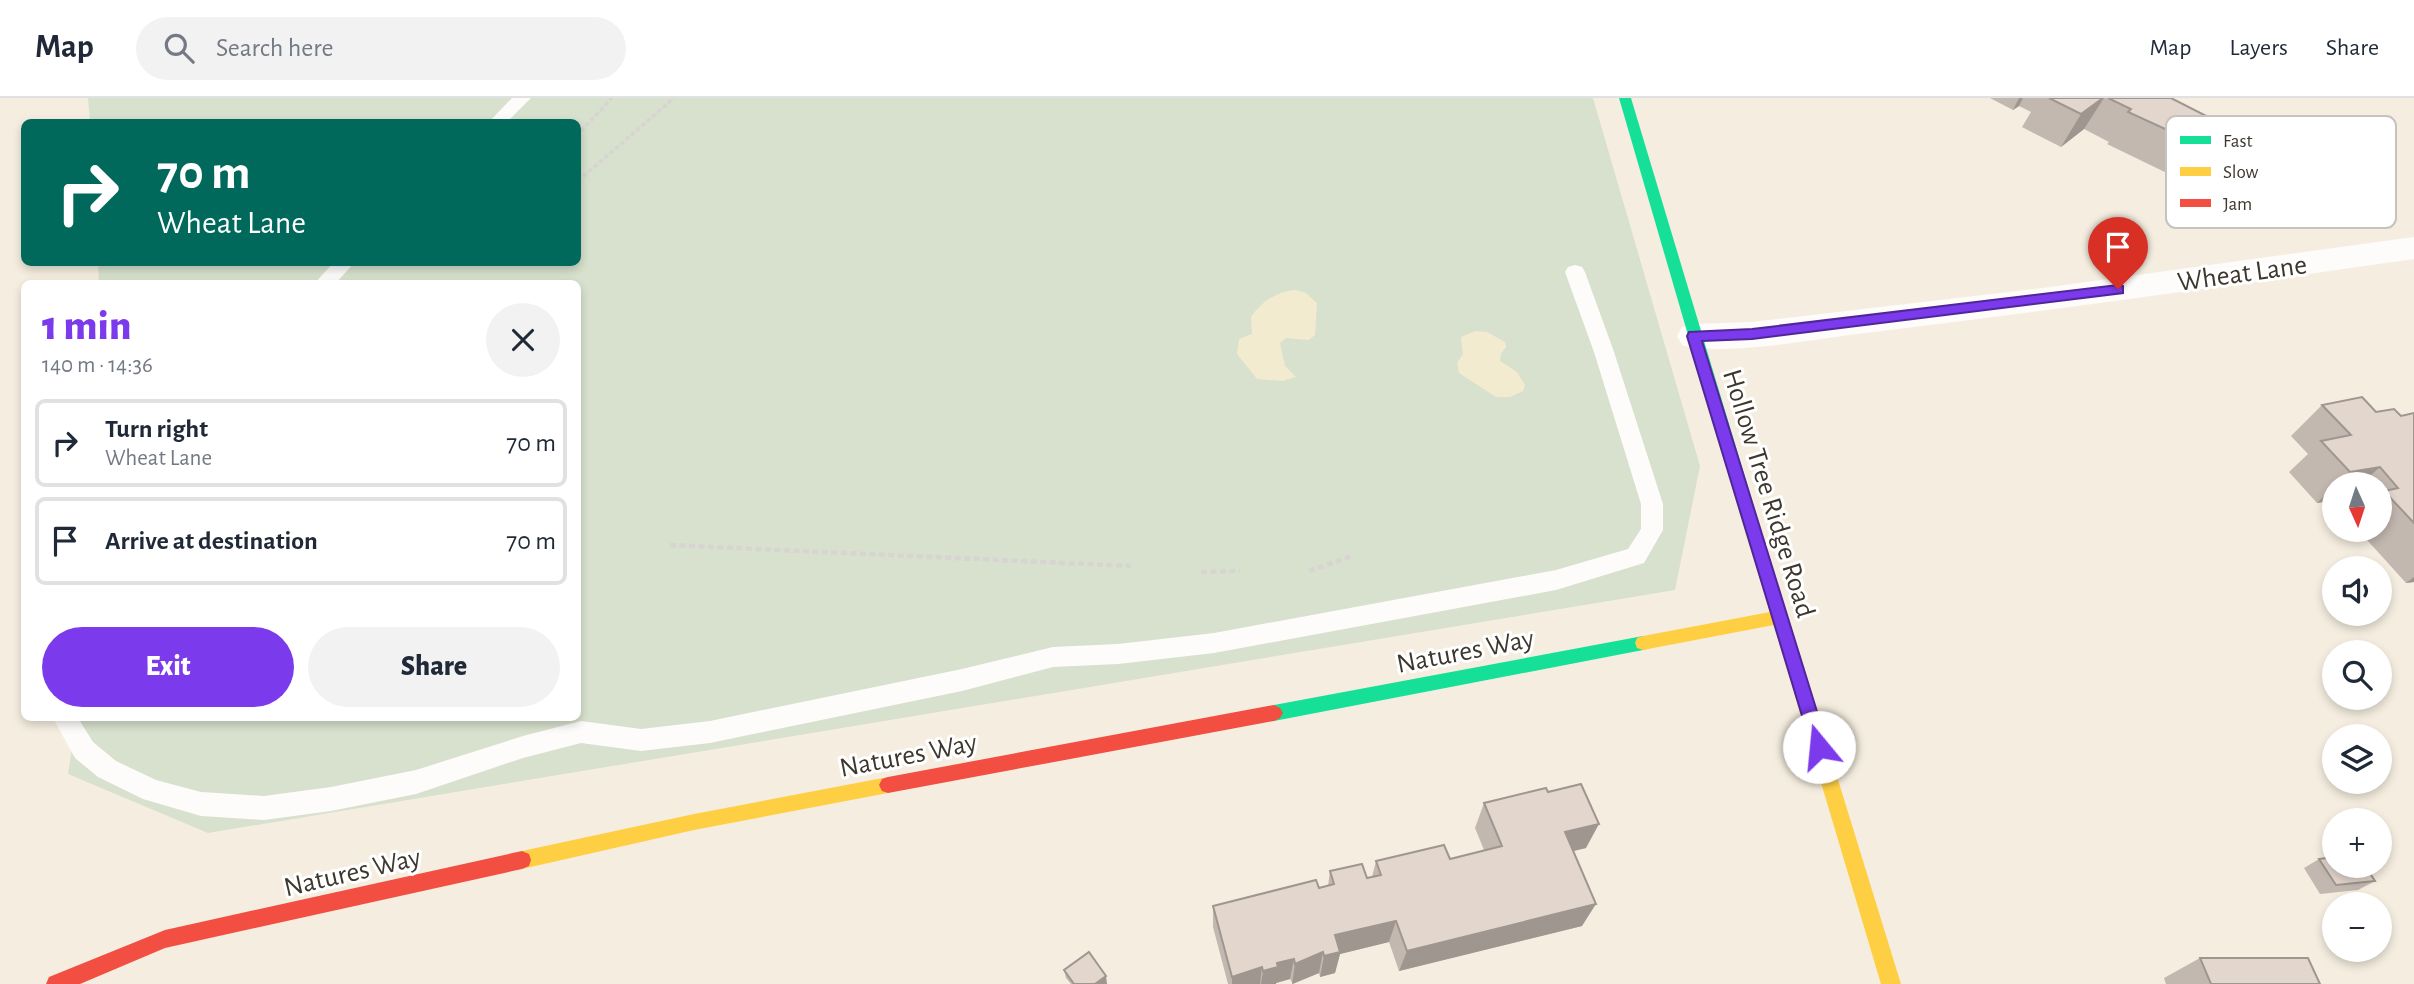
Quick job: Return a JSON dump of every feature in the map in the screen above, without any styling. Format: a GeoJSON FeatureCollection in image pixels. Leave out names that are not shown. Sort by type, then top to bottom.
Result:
{"type":"FeatureCollection","features":[{"type":"Feature","properties":{"kind":"street","name":"Hollow Tree Ridge Road"},"geometry":{"type":"LineString","coordinates":[[1625,98],[1694,336],[1891,984]]}},
{"type":"Feature","properties":{"kind":"street","name":"Wheat Lane"},"geometry":{"type":"LineString","coordinates":[[1694,336],[1752,334],[2043,300],[2414,248]]}},
{"type":"Feature","properties":{"kind":"street","name":"Natures Way"},"geometry":{"type":"LineString","coordinates":[[56,984],[164,939],[694,822],[1780,617]]}},
{"type":"Feature","properties":{"kind":"lane"},"geometry":{"type":"LineString","coordinates":[[500,119],[522,98]]}},
{"type":"Feature","properties":{"kind":"lane"},"geometry":{"type":"LineString","coordinates":[[327,280],[342,266]]}},
{"type":"Feature","properties":{"kind":"lane"},"geometry":{"type":"LineString","coordinates":[[67,721],[84,750],[107,769],[152,791],[201,804],[264,808],[331,799],[416,782],[523,747],[581,732],[641,740],[710,732],[962,680],[1054,656],[1118,654],[1214,643],[1556,580],[1636,556],[1653,530],[1652,504],[1604,352],[1575,272]]}},
{"type":"Feature","properties":{"kind":"path"},"geometry":{"type":"LineString","coordinates":[[581,131],[612,98]]}},
{"type":"Feature","properties":{"kind":"path"},"geometry":{"type":"LineString","coordinates":[[581,178],[674,98]]}},
{"type":"Feature","properties":{"kind":"path"},"geometry":{"type":"LineString","coordinates":[[670,545],[1131,566]]}},
{"type":"Feature","properties":{"kind":"path"},"geometry":{"type":"LineString","coordinates":[[1309,570],[1354,555]]}},
{"type":"Feature","properties":{"kind":"path"},"geometry":{"type":"LineString","coordinates":[[1201,572],[1240,571]]}},
{"type":"Feature","properties":{"kind":"green space"},"geometry":{"type":"Polygon","coordinates":[[[88,98],[1593,98],[1700,466],[1675,590],[208,833],[68,774],[77,721],[581,721],[581,280],[99,280],[98,266],[581,266],[581,119],[90,119],[88,98]]]}},
{"type":"Feature","properties":{"kind":"sand"},"geometry":{"type":"Polygon","coordinates":[[[1295,290],[1306,293],[1317,303],[1315,335],[1309,340],[1286,338],[1280,343],[1285,366],[1296,377],[1283,381],[1257,379],[1237,354],[1239,339],[1252,334],[1251,317],[1260,306],[1276,295],[1295,290]]]}},
{"type":"Feature","properties":{"kind":"sand"},"geometry":{"type":"Polygon","coordinates":[[[1475,331],[1487,332],[1505,342],[1506,347],[1500,361],[1517,372],[1525,385],[1523,391],[1510,397],[1496,397],[1459,373],[1457,363],[1463,354],[1461,337],[1475,331]]]}},
{"type":"Feature","properties":{"kind":"building"},"geometry":{"type":"Polygon","coordinates":[[[2049,98],[2103,98],[2081,114],[2049,98]]]}},
{"type":"Feature","properties":{"kind":"building"},"geometry":{"type":"Polygon","coordinates":[[[2108,98],[2171,98],[2206,116],[2166,116],[2166,129],[2128,112],[2131,109],[2108,98]]]}},
{"type":"Feature","properties":{"kind":"building"},"geometry":{"type":"Polygon","coordinates":[[[2362,397],[2376,412],[2394,409],[2401,416],[2414,413],[2414,523],[2392,500],[2392,489],[2398,488],[2392,481],[2392,472],[2384,472],[2380,467],[2350,472],[2321,441],[2351,435],[2322,405],[2362,397]]]}},
{"type":"Feature","properties":{"kind":"building"},"geometry":{"type":"Polygon","coordinates":[[[1581,784],[1599,824],[1565,832],[1596,904],[1407,951],[1396,921],[1335,935],[1340,952],[1324,956],[1323,952],[1295,964],[1294,959],[1277,963],[1278,967],[1263,971],[1262,967],[1232,977],[1213,906],[1316,880],[1319,888],[1334,884],[1330,871],[1362,864],[1367,878],[1381,875],[1376,861],[1444,845],[1450,859],[1502,846],[1484,803],[1546,788],[1548,792],[1581,784]]]}},
{"type":"Feature","properties":{"kind":"building"},"geometry":{"type":"Polygon","coordinates":[[[2331,878],[2373,878],[2375,881],[2336,885],[2331,878]]]}},
{"type":"Feature","properties":{"kind":"building"},"geometry":{"type":"Polygon","coordinates":[[[1089,952],[1106,976],[1095,984],[1074,984],[1064,970],[1089,952]]]}},
{"type":"Feature","properties":{"kind":"building"},"geometry":{"type":"Polygon","coordinates":[[[2200,958],[2308,958],[2320,984],[2211,984],[2200,958]]]}},
{"type":"Feature","properties":{"kind":"traffic: fast"},"geometry":{"type":"LineString","coordinates":[[1625,98],[1749,517]]}},
{"type":"Feature","properties":{"kind":"traffic: fast"},"geometry":{"type":"LineString","coordinates":[[1274,713],[1643,643]]}},
{"type":"Feature","properties":{"kind":"traffic: slow"},"geometry":{"type":"LineString","coordinates":[[1749,517],[1891,984]]}},
{"type":"Feature","properties":{"kind":"traffic: slow"},"geometry":{"type":"LineString","coordinates":[[1643,643],[1780,617]]}},
{"type":"Feature","properties":{"kind":"traffic: slow"},"geometry":{"type":"LineString","coordinates":[[522,860],[694,822],[888,785]]}},
{"type":"Feature","properties":{"kind":"traffic: jam"},"geometry":{"type":"LineString","coordinates":[[888,785],[1274,713]]}},
{"type":"Feature","properties":{"kind":"traffic: jam"},"geometry":{"type":"LineString","coordinates":[[56,984],[165,939],[522,860]]}},
{"type":"Feature","properties":{"kind":"route"},"geometry":{"type":"LineString","coordinates":[[1819,747],[1694,336],[1752,334],[2118,289]]}}]}
